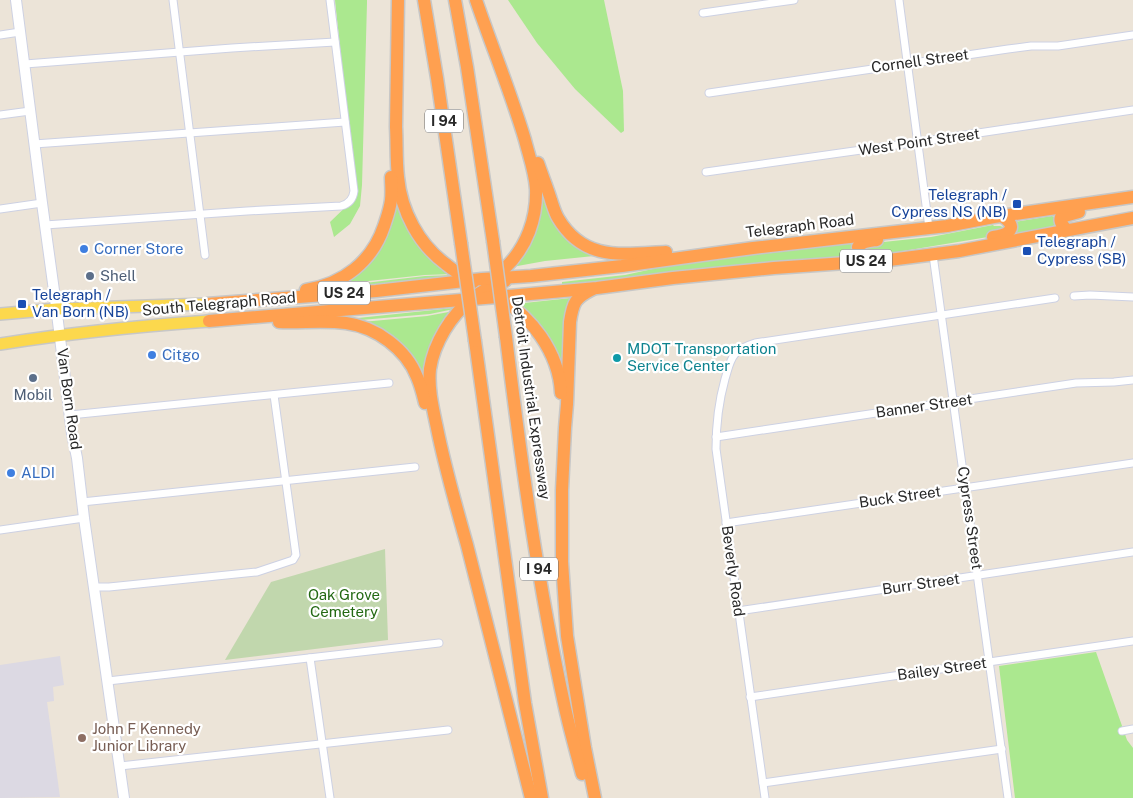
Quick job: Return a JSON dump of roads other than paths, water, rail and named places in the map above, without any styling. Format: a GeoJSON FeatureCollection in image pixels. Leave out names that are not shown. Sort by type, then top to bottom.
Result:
{"type":"FeatureCollection","features":[{"type":"Feature","properties":{"kind":"highway"},"geometry":{"type":"LineString","coordinates":[[398,0],[396,127],[397,175],[401,199],[418,237],[432,252],[446,265],[509,304],[522,314],[540,334],[550,352],[559,378],[565,428]]}},
{"type":"Feature","properties":{"kind":"highway","name":"I 94"},"geometry":{"type":"LineString","coordinates":[[424,0],[438,78],[525,703],[542,798]]}},
{"type":"Feature","properties":{"kind":"highway","name":"Detroit Industrial Expressway"},"geometry":{"type":"LineString","coordinates":[[455,0],[493,241],[527,492],[548,622],[565,708],[588,798]]}},
{"type":"Feature","properties":{"kind":"highway"},"geometry":{"type":"LineString","coordinates":[[476,0],[519,120],[534,173],[536,189],[533,218],[520,250],[511,262],[460,309],[447,328],[434,352],[430,368],[430,385],[441,449],[531,798]]}},
{"type":"Feature","properties":{"kind":"highway"},"geometry":{"type":"LineString","coordinates":[[519,120],[533,150],[557,217],[568,232],[596,251],[609,254],[753,248]]}},
{"type":"Feature","properties":{"kind":"highway"},"geometry":{"type":"LineString","coordinates":[[213,303],[312,289],[328,284],[350,273],[368,257],[376,245],[391,200],[392,146],[396,127]]}},
{"type":"Feature","properties":{"kind":"highway","name":"Telegraph Road"},"geometry":{"type":"LineString","coordinates":[[483,289],[520,276],[622,266],[753,248],[929,228],[1133,197]]}},
{"type":"Feature","properties":{"kind":"highway"},"geometry":{"type":"LineString","coordinates":[[1067,230],[1061,224],[1060,220],[1063,215],[1133,204]]}},
{"type":"Feature","properties":{"kind":"highway"},"geometry":{"type":"LineString","coordinates":[[901,258],[918,251],[1005,234],[1011,228],[1008,220],[1002,216]]}},
{"type":"Feature","properties":{"kind":"highway","name":"US 24"},"geometry":{"type":"LineString","coordinates":[[483,289],[523,294],[597,288],[774,268],[933,255],[1133,218]]}},
{"type":"Feature","properties":{"kind":"highway"},"geometry":{"type":"LineString","coordinates":[[865,261],[858,252],[858,247],[864,242],[944,232],[967,222]]}},
{"type":"Feature","properties":{"kind":"highway","name":"South Telegraph Road"},"geometry":{"type":"LineString","coordinates":[[213,303],[376,291],[446,283],[483,289]]}},
{"type":"Feature","properties":{"kind":"highway"},"geometry":{"type":"LineString","coordinates":[[596,798],[585,748],[567,636],[562,562],[562,490],[572,309],[574,303],[582,296],[597,288]]}},
{"type":"Feature","properties":{"kind":"highway","name":"South Telegraph Road"},"geometry":{"type":"LineString","coordinates":[[214,321],[448,301],[483,289]]}},
{"type":"Feature","properties":{"kind":"highway"},"geometry":{"type":"LineString","coordinates":[[214,321],[346,323],[360,326],[386,339],[408,361],[417,376],[433,431],[441,449]]}},
{"type":"Feature","properties":{"kind":"main road","name":"Van Born Road"},"geometry":{"type":"LineString","coordinates":[[16,0],[70,415],[124,798]]}},
{"type":"Feature","properties":{"kind":"main road","name":"South Telegraph Road"},"geometry":{"type":"LineString","coordinates":[[0,314],[57,309],[213,303]]}},
{"type":"Feature","properties":{"kind":"main road","name":"South Telegraph Road"},"geometry":{"type":"LineString","coordinates":[[0,344],[119,328],[214,321]]}},
{"type":"Feature","properties":{"kind":"street"},"geometry":{"type":"LineString","coordinates":[[174,0],[205,255]]}},
{"type":"Feature","properties":{"kind":"street"},"geometry":{"type":"LineString","coordinates":[[45,225],[341,206],[350,201],[354,192],[330,0]]}},
{"type":"Feature","properties":{"kind":"street"},"geometry":{"type":"LineString","coordinates":[[703,13],[794,0]]}},
{"type":"Feature","properties":{"kind":"street"},"geometry":{"type":"LineString","coordinates":[[899,0],[929,228]]}},
{"type":"Feature","properties":{"kind":"street"},"geometry":{"type":"LineString","coordinates":[[0,35],[20,32]]}},
{"type":"Feature","properties":{"kind":"street","name":"Cornell Street"},"geometry":{"type":"LineString","coordinates":[[709,93],[883,66],[1031,46],[1058,46],[1133,35]]}},
{"type":"Feature","properties":{"kind":"street"},"geometry":{"type":"LineString","coordinates":[[24,64],[335,42]]}},
{"type":"Feature","properties":{"kind":"street","name":"West Point Street"},"geometry":{"type":"LineString","coordinates":[[706,172],[1133,110]]}},
{"type":"Feature","properties":{"kind":"street"},"geometry":{"type":"LineString","coordinates":[[0,114],[30,111]]}},
{"type":"Feature","properties":{"kind":"street"},"geometry":{"type":"LineString","coordinates":[[34,144],[345,122]]}},
{"type":"Feature","properties":{"kind":"street"},"geometry":{"type":"LineString","coordinates":[[0,209],[42,203]]}},
{"type":"Feature","properties":{"kind":"street","name":"Cypress Street"},"geometry":{"type":"LineString","coordinates":[[933,255],[1008,798]]}},
{"type":"Feature","properties":{"kind":"street"},"geometry":{"type":"LineString","coordinates":[[1074,296],[1133,297]]}},
{"type":"Feature","properties":{"kind":"street"},"geometry":{"type":"LineString","coordinates":[[941,315],[1055,298]]}},
{"type":"Feature","properties":{"kind":"street","name":"Beverly Road"},"geometry":{"type":"LineString","coordinates":[[765,798],[717,457],[716,422],[729,366],[742,348],[756,343],[941,315]]}},
{"type":"Feature","properties":{"kind":"street","name":"Banner Street"},"geometry":{"type":"LineString","coordinates":[[716,437],[1076,383],[1133,380]]}},
{"type":"Feature","properties":{"kind":"street"},"geometry":{"type":"LineString","coordinates":[[70,415],[389,383]]}},
{"type":"Feature","properties":{"kind":"street"},"geometry":{"type":"LineString","coordinates":[[94,587],[257,572],[294,559],[296,554],[274,395]]}},
{"type":"Feature","properties":{"kind":"street","name":"Buck Street"},"geometry":{"type":"LineString","coordinates":[[726,523],[1133,464]]}},
{"type":"Feature","properties":{"kind":"street"},"geometry":{"type":"LineString","coordinates":[[82,502],[415,467]]}},
{"type":"Feature","properties":{"kind":"street"},"geometry":{"type":"LineString","coordinates":[[0,530],[84,518]]}},
{"type":"Feature","properties":{"kind":"street","name":"Burr Street"},"geometry":{"type":"LineString","coordinates":[[738,611],[1133,552]]}},
{"type":"Feature","properties":{"kind":"street","name":"Bailey Street"},"geometry":{"type":"LineString","coordinates":[[750,697],[1133,641]]}},
{"type":"Feature","properties":{"kind":"street"},"geometry":{"type":"LineString","coordinates":[[108,681],[439,643]]}},
{"type":"Feature","properties":{"kind":"street"},"geometry":{"type":"LineString","coordinates":[[310,658],[330,798]]}},
{"type":"Feature","properties":{"kind":"street"},"geometry":{"type":"LineString","coordinates":[[1122,731],[1133,729]]}},
{"type":"Feature","properties":{"kind":"street"},"geometry":{"type":"LineString","coordinates":[[120,766],[448,730]]}},
{"type":"Feature","properties":{"kind":"street"},"geometry":{"type":"LineString","coordinates":[[763,783],[1002,749]]}},
{"type":"Feature","properties":{"kind":"place","name":"Telegraph / Cypress NS (NB)"},"geometry":{"type":"Point","coordinates":[1017,204]}},
{"type":"Feature","properties":{"kind":"place","name":"Corner Store"},"geometry":{"type":"Point","coordinates":[84,249]}},
{"type":"Feature","properties":{"kind":"place","name":"Telegraph / Cypress (SB)"},"geometry":{"type":"Point","coordinates":[1027,251]}},
{"type":"Feature","properties":{"kind":"place","name":"Shell"},"geometry":{"type":"Point","coordinates":[90,276]}},
{"type":"Feature","properties":{"kind":"place","name":"Telegraph / Van Born (NB)"},"geometry":{"type":"Point","coordinates":[22,304]}},
{"type":"Feature","properties":{"kind":"place","name":"Citgo"},"geometry":{"type":"Point","coordinates":[152,355]}},
{"type":"Feature","properties":{"kind":"place","name":"MDOT Transportation Service Center"},"geometry":{"type":"Point","coordinates":[617,358]}},
{"type":"Feature","properties":{"kind":"place","name":"Mobil"},"geometry":{"type":"Point","coordinates":[33,378]}},
{"type":"Feature","properties":{"kind":"place","name":"ALDI"},"geometry":{"type":"Point","coordinates":[11,473]}},
{"type":"Feature","properties":{"kind":"place","name":"John F Kennedy Junior Library"},"geometry":{"type":"Point","coordinates":[82,738]}},
{"type":"Feature","properties":{"kind":"park label","name":"Oak Grove Cemetery"},"geometry":{"type":"Point","coordinates":[344,604]}}]}
